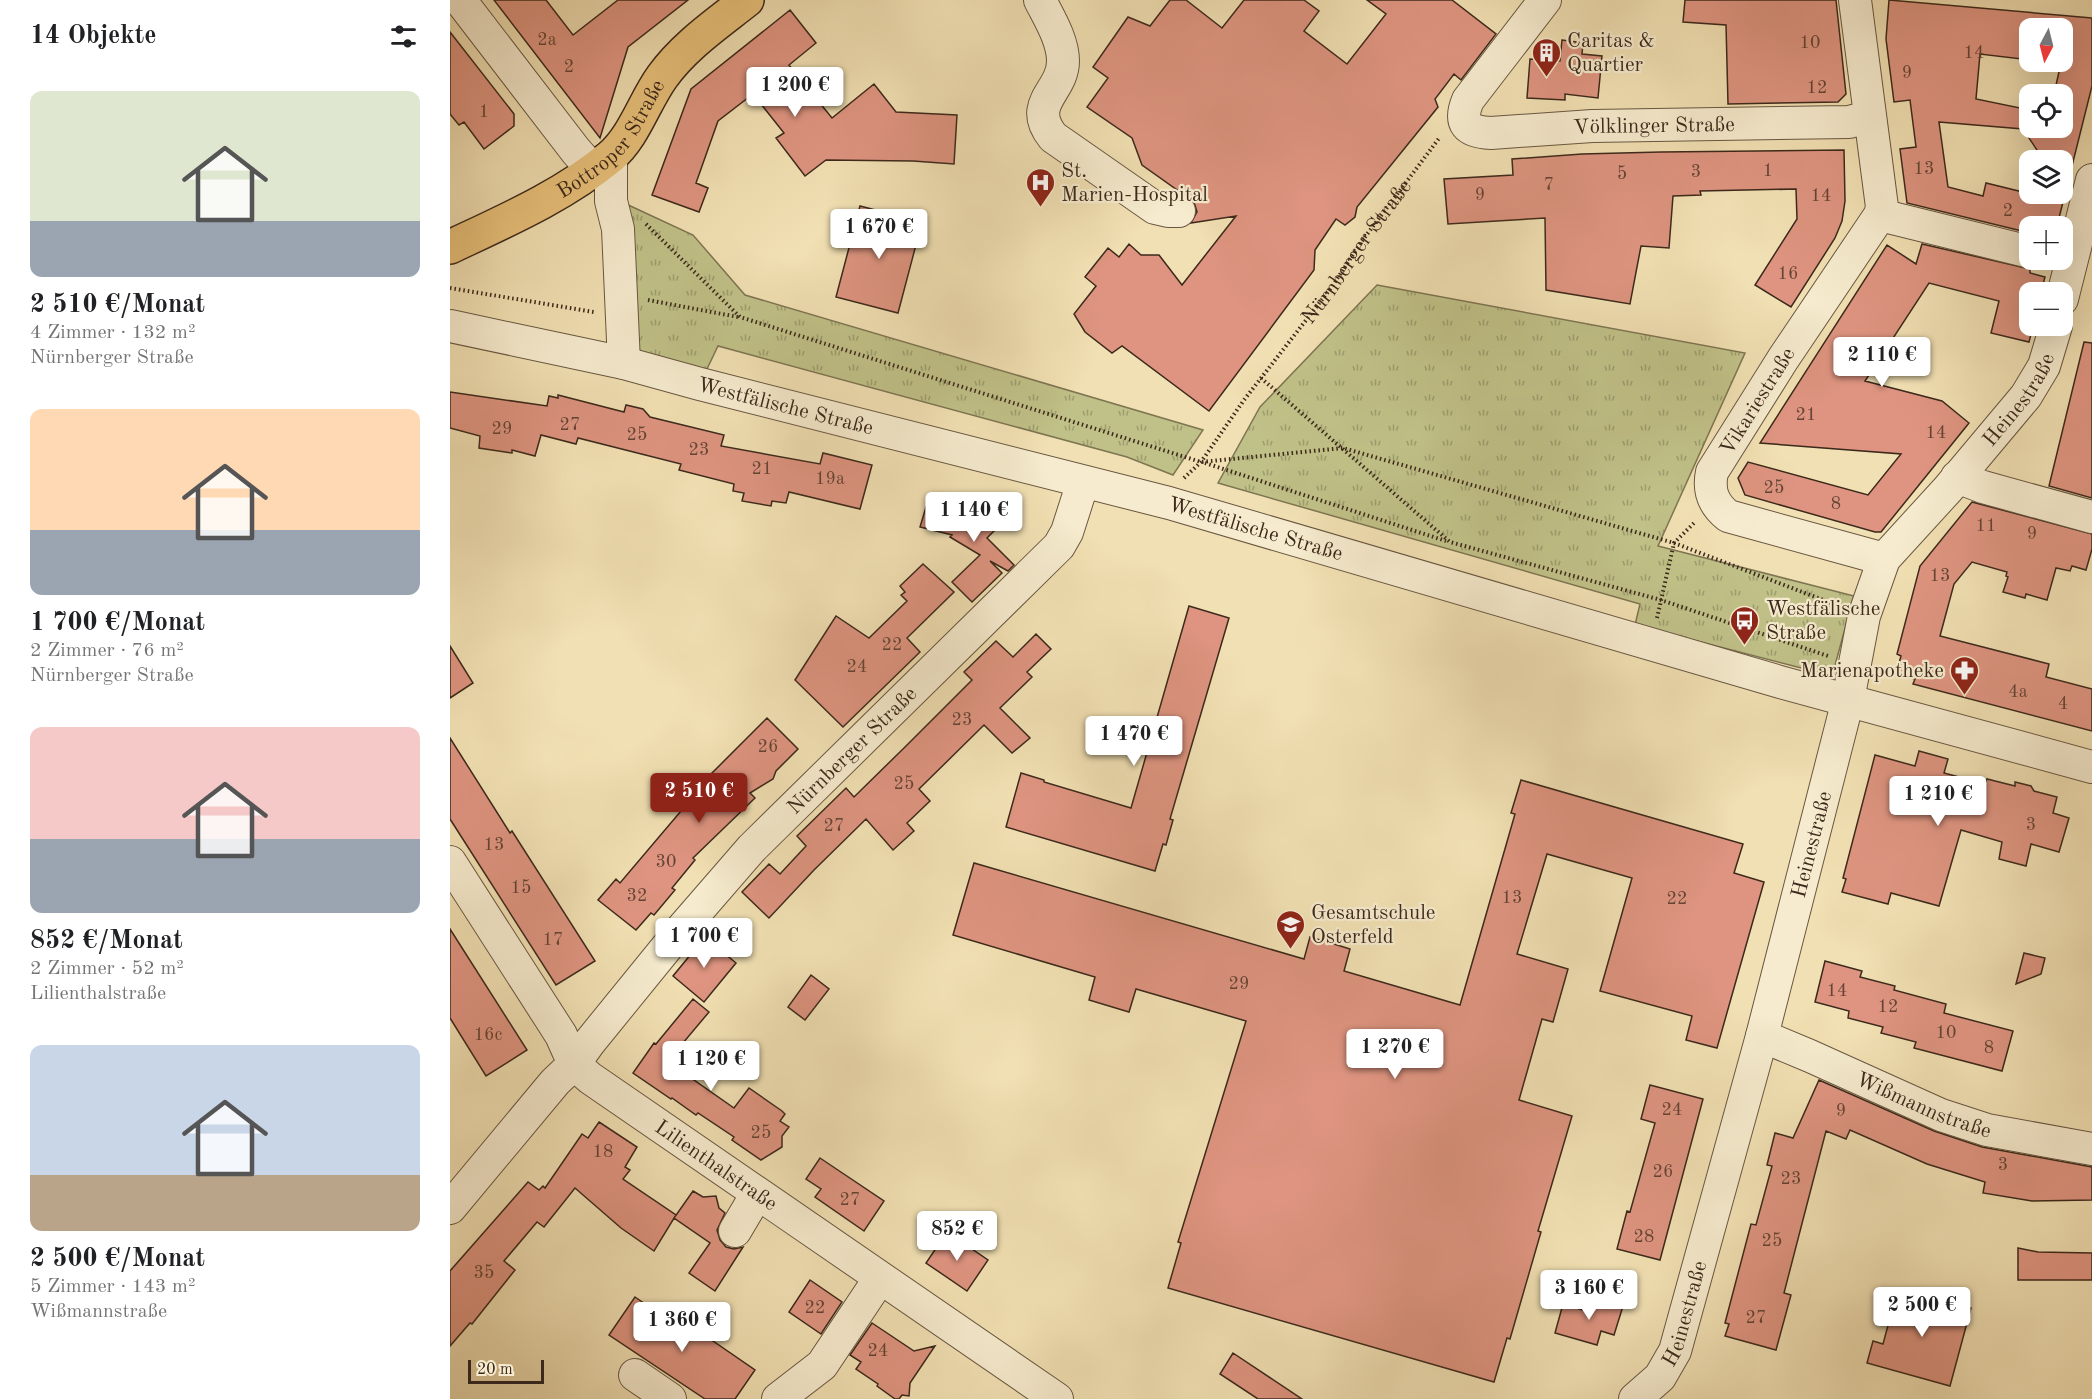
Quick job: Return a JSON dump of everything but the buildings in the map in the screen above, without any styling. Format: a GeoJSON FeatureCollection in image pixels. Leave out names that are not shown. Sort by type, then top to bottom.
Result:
{"type":"FeatureCollection","features":[{"type":"Feature","properties":{"kind":"main road","name":"Bottroper Straße"},"geometry":{"type":"LineString","coordinates":[[450,247],[532,208],[602,163],[624,141],[662,76],[678,58],[747,0]]}},
{"type":"Feature","properties":{"kind":"street"},"geometry":{"type":"LineString","coordinates":[[460,0],[576,151],[602,163],[618,229],[632,308],[624,363]]}},
{"type":"Feature","properties":{"kind":"street"},"geometry":{"type":"LineString","coordinates":[[1040,0],[1060,43],[1064,62],[1042,115],[1044,126],[1053,137],[1155,208],[1179,211]]}},
{"type":"Feature","properties":{"kind":"street"},"geometry":{"type":"LineString","coordinates":[[1468,100],[1545,0]]}},
{"type":"Feature","properties":{"kind":"street"},"geometry":{"type":"LineString","coordinates":[[1855,0],[1869,117],[1882,198],[1880,215],[2019,249]]}},
{"type":"Feature","properties":{"kind":"street","name":"Völklinger Straße"},"geometry":{"type":"LineString","coordinates":[[1468,100],[1464,110],[1466,124],[1479,133],[1592,126],[1849,122],[1869,117]]}},
{"type":"Feature","properties":{"kind":"street"},"geometry":{"type":"LineString","coordinates":[[2068,282],[2076,262],[2092,180]]}},
{"type":"Feature","properties":{"kind":"street","name":"Vikariestraße"},"geometry":{"type":"LineString","coordinates":[[1715,503],[1710,485],[1712,472],[1784,358],[1880,215]]}},
{"type":"Feature","properties":{"kind":"street","name":"Westfälische Straße"},"geometry":{"type":"LineString","coordinates":[[450,326],[624,363],[1169,503],[1650,645],[2092,767]]}},
{"type":"Feature","properties":{"kind":"street","name":"Heinestraße"},"geometry":{"type":"LineString","coordinates":[[1635,1399],[1660,1377],[1675,1351],[1762,1036],[1848,700],[1864,616],[1884,560],[2033,387],[2049,353],[2053,336]]}},
{"type":"Feature","properties":{"kind":"street"},"geometry":{"type":"LineString","coordinates":[[1957,477],[1983,487],[2092,517]]}},
{"type":"Feature","properties":{"kind":"street","name":"Nürnberger Straße"},"geometry":{"type":"LineString","coordinates":[[450,1208],[555,1082],[574,1064],[680,931],[752,848],[1059,546],[1067,532],[1083,482]]}},
{"type":"Feature","properties":{"kind":"street"},"geometry":{"type":"LineString","coordinates":[[1715,503],[1728,516],[1884,560]]}},
{"type":"Feature","properties":{"kind":"street","name":"Lilienthalstraße"},"geometry":{"type":"LineString","coordinates":[[450,862],[561,1035],[574,1064],[590,1078],[1052,1398]]}},
{"type":"Feature","properties":{"kind":"street","name":"Wißmannstraße"},"geometry":{"type":"LineString","coordinates":[[1762,1036],[1959,1121],[1987,1130],[2092,1149]]}},
{"type":"Feature","properties":{"kind":"street"},"geometry":{"type":"LineString","coordinates":[[735,1231],[757,1194]]}},
{"type":"Feature","properties":{"kind":"street"},"geometry":{"type":"LineString","coordinates":[[778,1399],[822,1365],[880,1278]]}},
{"type":"Feature","properties":{"kind":"street"},"geometry":{"type":"LineString","coordinates":[[635,1375],[670,1399]]}},
{"type":"Feature","properties":{"kind":"path","name":"Nürnberger Straße"},"geometry":{"type":"LineString","coordinates":[[1169,503],[1181,481],[1201,462],[1468,100]]}},
{"type":"Feature","properties":{"kind":"path"},"geometry":{"type":"LineString","coordinates":[[642,220],[740,317]]}},
{"type":"Feature","properties":{"kind":"path"},"geometry":{"type":"LineString","coordinates":[[450,288],[740,317],[1450,542],[1661,600],[1855,665]]}},
{"type":"Feature","properties":{"kind":"path"},"geometry":{"type":"LineString","coordinates":[[1261,378],[1450,542]]}},
{"type":"Feature","properties":{"kind":"path"},"geometry":{"type":"LineString","coordinates":[[1201,462],[1343,448],[1674,543],[1864,616]]}},
{"type":"Feature","properties":{"kind":"path"},"geometry":{"type":"LineString","coordinates":[[1650,645],[1674,543],[1715,503]]}},
{"type":"Feature","properties":{"kind":"green space"},"geometry":{"type":"Polygon","coordinates":[[[624,203],[693,235],[745,295],[1203,430],[1173,475],[1127,457],[718,346],[706,371],[628,353],[624,203]]]}},
{"type":"Feature","properties":{"kind":"green space"},"geometry":{"type":"Polygon","coordinates":[[[1377,285],[1745,353],[1658,546],[1854,596],[1832,676],[1635,625],[1640,604],[1218,483],[1260,407],[1377,285]]]}},
{"type":"Feature","properties":{"kind":"place","name":"Caritas & Quartier"},"geometry":{"type":"Point","coordinates":[1546,78]}},
{"type":"Feature","properties":{"kind":"place","name":"St. Marien-Hospital"},"geometry":{"type":"Point","coordinates":[1040,208]}},
{"type":"Feature","properties":{"kind":"place","name":"Westfälische Straße"},"geometry":{"type":"Point","coordinates":[1745,646]}},
{"type":"Feature","properties":{"kind":"place","name":"Marienapotheke"},"geometry":{"type":"Point","coordinates":[1965,696]}},
{"type":"Feature","properties":{"kind":"place","name":"Gesamtschule Osterfeld"},"geometry":{"type":"Point","coordinates":[1290,950]}}]}
